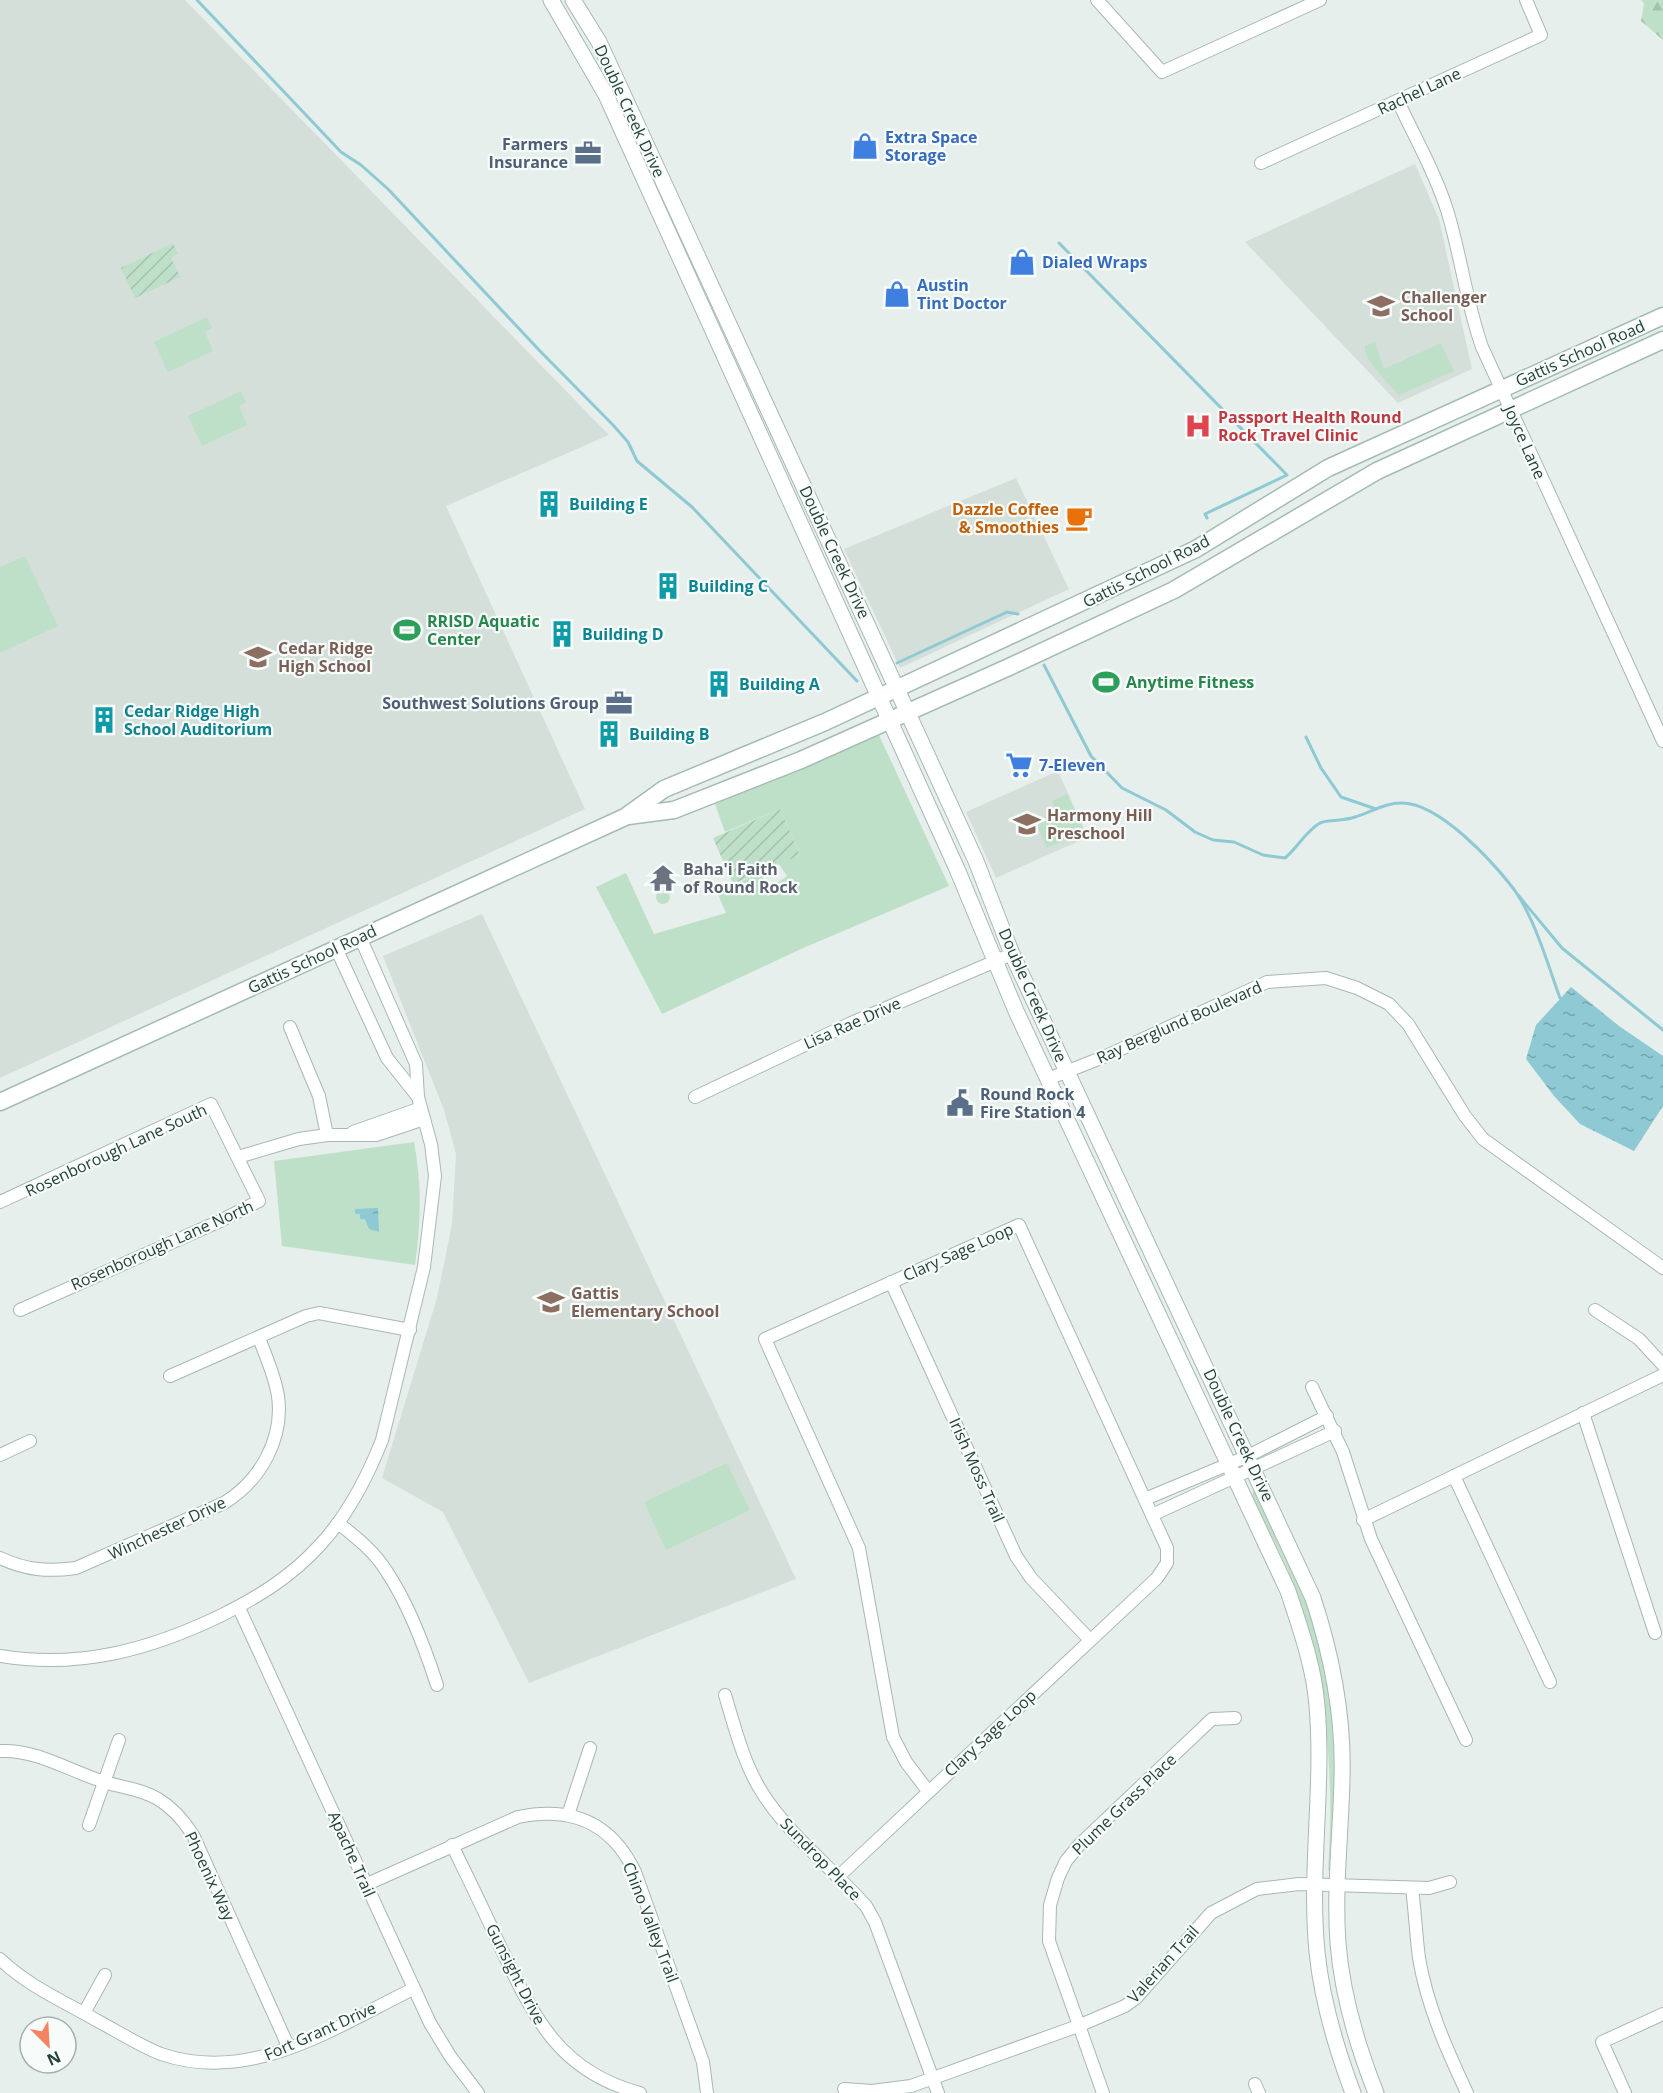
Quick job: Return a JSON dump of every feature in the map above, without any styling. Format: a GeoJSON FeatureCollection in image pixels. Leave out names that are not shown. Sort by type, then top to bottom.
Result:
{"type":"FeatureCollection","features":[{"type":"Feature","properties":{"kind":"main road","name":"Gattis School Road"},"geometry":{"type":"LineString","coordinates":[[0,1102],[625,816],[664,789],[878,698],[1081,605],[1196,549],[1328,468],[1663,316]]}},
{"type":"Feature","properties":{"kind":"main road","name":"Gattis School Road"},"geometry":{"type":"LineString","coordinates":[[625,816],[674,810],[801,760],[889,721],[1174,590],[1377,471],[1663,340]]}},
{"type":"Feature","properties":{"kind":"street","name":"Double Creek Drive"},"geometry":{"type":"LineString","coordinates":[[551,0],[602,87],[957,869],[993,962],[1288,1591],[1307,1648],[1317,1703],[1320,1755],[1316,1884],[1317,1951],[1325,2001],[1337,2051],[1353,2093]]}},
{"type":"Feature","properties":{"kind":"street","name":"Double Creek Drive"},"geometry":{"type":"LineString","coordinates":[[573,0],[603,53],[976,861],[1012,954],[1313,1598],[1333,1674],[1342,1755],[1337,1886],[1338,1943],[1345,1993],[1362,2057],[1376,2093]]}},
{"type":"Feature","properties":{"kind":"street"},"geometry":{"type":"LineString","coordinates":[[1097,0],[1162,72],[1320,0]]}},
{"type":"Feature","properties":{"kind":"street","name":"Rachel Lane"},"geometry":{"type":"LineString","coordinates":[[1262,163],[1541,35],[1526,0]]}},
{"type":"Feature","properties":{"kind":"street","name":"Joyce Lane"},"geometry":{"type":"LineString","coordinates":[[1398,101],[1446,207],[1457,244],[1471,318],[1501,389],[1663,741]]}},
{"type":"Feature","properties":{"kind":"street"},"geometry":{"type":"LineString","coordinates":[[0,1656],[51,1662],[99,1658],[154,1644],[239,1608],[281,1581],[302,1564],[338,1523],[359,1491],[382,1440],[410,1329],[424,1267],[434,1188],[434,1162],[421,1108],[413,1057],[360,937]]}},
{"type":"Feature","properties":{"kind":"street"},"geometry":{"type":"LineString","coordinates":[[336,948],[387,1058],[421,1108]]}},
{"type":"Feature","properties":{"kind":"street","name":"Lisa Rae Drive"},"geometry":{"type":"LineString","coordinates":[[695,1097],[849,1024],[1012,954]]}},
{"type":"Feature","properties":{"kind":"street","name":"Ray Berglund Boulevard"},"geometry":{"type":"LineString","coordinates":[[1048,1079],[1275,979],[1326,978],[1357,988],[1389,1004],[1408,1024],[1465,1116],[1483,1139],[1663,1269]]}},
{"type":"Feature","properties":{"kind":"street"},"geometry":{"type":"LineString","coordinates":[[290,1028],[319,1096],[327,1135]]}},
{"type":"Feature","properties":{"kind":"street","name":"Rosenborough Lane South"},"geometry":{"type":"LineString","coordinates":[[0,1202],[211,1104],[238,1157]]}},
{"type":"Feature","properties":{"kind":"street"},"geometry":{"type":"LineString","coordinates":[[238,1157],[273,1144],[327,1135],[376,1136],[421,1108]]}},
{"type":"Feature","properties":{"kind":"street","name":"Rosenborough Lane North"},"geometry":{"type":"LineString","coordinates":[[20,1310],[220,1221],[259,1201],[238,1157]]}},
{"type":"Feature","properties":{"kind":"street","name":"Clary Sage Loop"},"geometry":{"type":"LineString","coordinates":[[839,1876],[1164,1570],[1167,1548],[1019,1225],[765,1339],[858,1548],[893,1737],[906,1762],[928,1791]]}},
{"type":"Feature","properties":{"kind":"street","name":"Irish Moss Trail"},"geometry":{"type":"LineString","coordinates":[[891,1282],[1016,1556],[1031,1578],[1090,1640]]}},
{"type":"Feature","properties":{"kind":"street"},"geometry":{"type":"LineString","coordinates":[[1595,1310],[1639,1339],[1663,1365]]}},
{"type":"Feature","properties":{"kind":"street"},"geometry":{"type":"LineString","coordinates":[[171,1376],[306,1316],[319,1313],[410,1329]]}},
{"type":"Feature","properties":{"kind":"street","name":"Winchester Drive"},"geometry":{"type":"LineString","coordinates":[[0,1557],[33,1570],[76,1568],[224,1503],[239,1492],[263,1465],[274,1440],[278,1422],[279,1404],[274,1377],[259,1338]]}},
{"type":"Feature","properties":{"kind":"street"},"geometry":{"type":"LineString","coordinates":[[1363,1520],[1663,1375]]}},
{"type":"Feature","properties":{"kind":"street"},"geometry":{"type":"LineString","coordinates":[[1312,1387],[1335,1431],[1363,1520],[1466,1740]]}},
{"type":"Feature","properties":{"kind":"street"},"geometry":{"type":"LineString","coordinates":[[1583,1413],[1655,1633]]}},
{"type":"Feature","properties":{"kind":"street"},"geometry":{"type":"LineString","coordinates":[[1251,1462],[1296,1432],[1327,1416]]}},
{"type":"Feature","properties":{"kind":"street"},"geometry":{"type":"LineString","coordinates":[[1152,1515],[1233,1470],[1302,1446],[1335,1431]]}},
{"type":"Feature","properties":{"kind":"street"},"geometry":{"type":"LineString","coordinates":[[1296,1432],[1302,1446]]}},
{"type":"Feature","properties":{"kind":"street"},"geometry":{"type":"LineString","coordinates":[[0,1455],[30,1441]]}},
{"type":"Feature","properties":{"kind":"street"},"geometry":{"type":"LineString","coordinates":[[1145,1499],[1233,1470]]}},
{"type":"Feature","properties":{"kind":"street"},"geometry":{"type":"LineString","coordinates":[[1454,1476],[1550,1682]]}},
{"type":"Feature","properties":{"kind":"street"},"geometry":{"type":"LineString","coordinates":[[338,1523],[366,1546],[387,1572],[429,1660],[437,1685]]}},
{"type":"Feature","properties":{"kind":"street","name":"Apache Trail"},"geometry":{"type":"LineString","coordinates":[[239,1608],[413,1989],[450,2056],[478,2093]]}},
{"type":"Feature","properties":{"kind":"street","name":"Sundrop Place"},"geometry":{"type":"LineString","coordinates":[[725,1695],[752,1773],[763,1794],[777,1812],[866,1906],[875,1922],[938,2093]]}},
{"type":"Feature","properties":{"kind":"street","name":"Plume Grass Place"},"geometry":{"type":"LineString","coordinates":[[1102,2093],[1049,1941],[1049,1916],[1058,1878],[1080,1844],[1212,1719],[1235,1718]]}},
{"type":"Feature","properties":{"kind":"street"},"geometry":{"type":"LineString","coordinates":[[89,1825],[106,1783],[119,1740]]}},
{"type":"Feature","properties":{"kind":"street"},"geometry":{"type":"LineString","coordinates":[[568,1815],[590,1748]]}},
{"type":"Feature","properties":{"kind":"street","name":"Phoenix Way"},"geometry":{"type":"LineString","coordinates":[[0,1751],[33,1755],[106,1783],[143,1792],[172,1809],[189,1828],[289,2048]]}},
{"type":"Feature","properties":{"kind":"street","name":"Chino Valley Trail"},"geometry":{"type":"LineString","coordinates":[[365,1884],[518,1817],[543,1813],[568,1815],[584,1820],[606,1833],[628,1858],[697,2046],[707,2093]]}},
{"type":"Feature","properties":{"kind":"street","name":"Gunsight Drive"},"geometry":{"type":"LineString","coordinates":[[452,1845],[530,2009],[552,2041],[579,2066],[597,2078],[640,2093]]}},
{"type":"Feature","properties":{"kind":"street","name":"Valerian Trail"},"geometry":{"type":"LineString","coordinates":[[844,2089],[872,2091],[894,2089],[933,2079],[1078,2026],[1125,2006],[1136,1998],[1211,1912],[1257,1889],[1316,1884],[1429,1888],[1450,1882]]}},
{"type":"Feature","properties":{"kind":"street"},"geometry":{"type":"LineString","coordinates":[[1412,1888],[1419,1957],[1428,1994],[1447,2051],[1467,2093]]}},
{"type":"Feature","properties":{"kind":"street","name":"Fort Grant Drive"},"geometry":{"type":"LineString","coordinates":[[0,1959],[27,1982],[160,2053],[196,2062],[235,2063],[289,2048],[413,1989]]}},
{"type":"Feature","properties":{"kind":"street"},"geometry":{"type":"LineString","coordinates":[[84,2013],[105,1975]]}},
{"type":"Feature","properties":{"kind":"street"},"geometry":{"type":"LineString","coordinates":[[1625,2093],[1602,2042],[1663,2014]]}},
{"type":"Feature","properties":{"kind":"shaded area","name":"Cedar Ridge High School"},"geometry":{"type":"Polygon","coordinates":[[[0,0],[185,0],[609,435],[446,506],[585,809],[0,1078],[0,0]]]}},
{"type":"Feature","properties":{"kind":"shaded area","name":"Challenger School"},"geometry":{"type":"Polygon","coordinates":[[[1415,164],[1439,219],[1472,369],[1398,403],[1245,242],[1415,164]]]}},
{"type":"Feature","properties":{"kind":"shaded area"},"geometry":{"type":"Polygon","coordinates":[[[1016,478],[1069,589],[900,668],[844,549],[1016,478]]]}},
{"type":"Feature","properties":{"kind":"shaded area","name":"Harmony Hill Preschool"},"geometry":{"type":"Polygon","coordinates":[[[1058,771],[1088,837],[996,878],[966,812],[1058,771]]]}},
{"type":"Feature","properties":{"kind":"shaded area","name":"Gattis Elementary School"},"geometry":{"type":"Polygon","coordinates":[[[482,914],[796,1579],[529,1683],[443,1512],[382,1478],[437,1298],[452,1224],[456,1154],[444,1110],[383,956],[482,914]]]}},
{"type":"Feature","properties":{"kind":"green space"},"geometry":{"type":"Polygon","coordinates":[[[1641,0],[1663,0],[1663,40],[1641,21],[1644,4],[1641,0]]]}},
{"type":"Feature","properties":{"kind":"green space"},"geometry":{"type":"Polygon","coordinates":[[[173,243],[178,254],[171,258],[180,277],[135,298],[121,268],[173,243]]]}},
{"type":"Feature","properties":{"kind":"green space"},"geometry":{"type":"Polygon","coordinates":[[[207,317],[212,328],[205,332],[213,351],[168,372],[154,342],[207,317]]]}},
{"type":"Feature","properties":{"kind":"green space"},"geometry":{"type":"Polygon","coordinates":[[[1375,342],[1384,369],[1441,343],[1454,371],[1399,395],[1367,357],[1365,346],[1375,342]]]}},
{"type":"Feature","properties":{"kind":"green space"},"geometry":{"type":"Polygon","coordinates":[[[241,391],[246,402],[239,406],[247,425],[202,446],[188,416],[241,391]]]}},
{"type":"Feature","properties":{"kind":"green space"},"geometry":{"type":"Polygon","coordinates":[[[25,556],[58,626],[0,653],[0,567],[25,556]]]}},
{"type":"Feature","properties":{"kind":"green space"},"geometry":{"type":"Polygon","coordinates":[[[879,735],[949,886],[801,949],[662,1014],[596,887],[626,873],[654,934],[726,913],[717,892],[760,873],[769,889],[787,876],[779,864],[800,855],[780,809],[725,832],[715,804],[879,735]]]}},
{"type":"Feature","properties":{"kind":"green space"},"geometry":{"type":"Polygon","coordinates":[[[1067,794],[1084,832],[1047,848],[1035,821],[1053,813],[1057,814],[1052,801],[1067,794]]]}},
{"type":"Feature","properties":{"kind":"green space"},"geometry":{"type":"Polygon","coordinates":[[[780,809],[800,855],[733,884],[713,838],[780,809]]]}},
{"type":"Feature","properties":{"kind":"green space"},"geometry":{"type":"Polygon","coordinates":[[[663,890],[668,892],[670,897],[668,902],[663,904],[658,902],[656,897],[658,892],[663,890]]]}},
{"type":"Feature","properties":{"kind":"green space"},"geometry":{"type":"Polygon","coordinates":[[[414,1142],[420,1204],[415,1265],[282,1246],[274,1161],[414,1142]]]}},
{"type":"Feature","properties":{"kind":"green space"},"geometry":{"type":"Polygon","coordinates":[[[727,1463],[750,1510],[666,1550],[644,1502],[727,1463]]]}},
{"type":"Feature","properties":{"kind":"green space"},"geometry":{"type":"Polygon","coordinates":[[[1254,1482],[1302,1580],[1325,1657],[1336,1743],[1331,1874],[1328,1870],[1329,1759],[1313,1650],[1292,1580],[1252,1497],[1254,1482]]]}},
{"type":"Feature","properties":{"kind":"water"},"geometry":{"type":"Polygon","coordinates":[[[1571,987],[1619,1026],[1663,1056],[1663,1106],[1634,1151],[1580,1124],[1554,1096],[1526,1059],[1536,1025],[1571,987]]]}},
{"type":"Feature","properties":{"kind":"water"},"geometry":{"type":"Polygon","coordinates":[[[378,1208],[379,1232],[369,1229],[365,1219],[360,1219],[360,1214],[355,1214],[355,1209],[378,1208]]]}},
{"type":"Feature","properties":{"kind":"waterway"},"geometry":{"type":"LineString","coordinates":[[197,0],[341,152],[361,165],[388,189],[613,425],[628,442],[637,461],[692,507],[857,681]]}},
{"type":"Feature","properties":{"kind":"waterway"},"geometry":{"type":"LineString","coordinates":[[1059,243],[1287,475],[1205,514],[1207,518]]}},
{"type":"Feature","properties":{"kind":"waterway"},"geometry":{"type":"LineString","coordinates":[[897,663],[1007,612],[1018,614]]}},
{"type":"Feature","properties":{"kind":"waterway"},"geometry":{"type":"LineString","coordinates":[[1044,665],[1091,756],[1122,788],[1166,810],[1195,832],[1213,840],[1234,842],[1263,855],[1285,858],[1310,830],[1322,822],[1351,818],[1397,803],[1417,806],[1449,823],[1492,863],[1521,899],[1534,926],[1560,998]]}},
{"type":"Feature","properties":{"kind":"waterway"},"geometry":{"type":"LineString","coordinates":[[1306,737],[1321,768],[1341,797],[1376,809]]}},
{"type":"Feature","properties":{"kind":"waterway"},"geometry":{"type":"LineString","coordinates":[[1518,895],[1562,948],[1663,1030]]}},
{"type":"Feature","properties":{"kind":"place","name":"Extra Space Storage"},"geometry":{"type":"Point","coordinates":[865,146]}},
{"type":"Feature","properties":{"kind":"place","name":"Farmers Insurance"},"geometry":{"type":"Point","coordinates":[588,153]}},
{"type":"Feature","properties":{"kind":"place","name":"Dialed Wraps"},"geometry":{"type":"Point","coordinates":[1022,262]}},
{"type":"Feature","properties":{"kind":"place","name":"Austin Tint Doctor"},"geometry":{"type":"Point","coordinates":[897,294]}},
{"type":"Feature","properties":{"kind":"place","name":"Challenger School"},"geometry":{"type":"Point","coordinates":[1381,306]}},
{"type":"Feature","properties":{"kind":"place","name":"Passport Health Round Rock Travel Clinic"},"geometry":{"type":"Point","coordinates":[1198,426]}},
{"type":"Feature","properties":{"kind":"place","name":"Building E"},"geometry":{"type":"Point","coordinates":[549,504]}},
{"type":"Feature","properties":{"kind":"place","name":"Dazzle Coffee & Smoothies"},"geometry":{"type":"Point","coordinates":[1079,518]}},
{"type":"Feature","properties":{"kind":"place","name":"Building C"},"geometry":{"type":"Point","coordinates":[668,586]}},
{"type":"Feature","properties":{"kind":"place","name":"RRISD Aquatic Center"},"geometry":{"type":"Point","coordinates":[407,630]}},
{"type":"Feature","properties":{"kind":"place","name":"Building D"},"geometry":{"type":"Point","coordinates":[562,634]}},
{"type":"Feature","properties":{"kind":"place","name":"Cedar Ridge High School"},"geometry":{"type":"Point","coordinates":[258,657]}},
{"type":"Feature","properties":{"kind":"place","name":"Anytime Fitness"},"geometry":{"type":"Point","coordinates":[1106,682]}},
{"type":"Feature","properties":{"kind":"place","name":"Building A"},"geometry":{"type":"Point","coordinates":[719,684]}},
{"type":"Feature","properties":{"kind":"place","name":"Southwest Solutions Group"},"geometry":{"type":"Point","coordinates":[619,703]}},
{"type":"Feature","properties":{"kind":"place","name":"Cedar Ridge High School Auditorium"},"geometry":{"type":"Point","coordinates":[104,720]}},
{"type":"Feature","properties":{"kind":"place","name":"Building B"},"geometry":{"type":"Point","coordinates":[609,734]}},
{"type":"Feature","properties":{"kind":"place","name":"7-Eleven"},"geometry":{"type":"Point","coordinates":[1019,765]}},
{"type":"Feature","properties":{"kind":"place","name":"Harmony Hill Preschool"},"geometry":{"type":"Point","coordinates":[1027,824]}},
{"type":"Feature","properties":{"kind":"place","name":"Baha'i Faith of Round Rock"},"geometry":{"type":"Point","coordinates":[663,878]}},
{"type":"Feature","properties":{"kind":"place","name":"Round Rock Fire Station 4"},"geometry":{"type":"Point","coordinates":[960,1103]}},
{"type":"Feature","properties":{"kind":"place","name":"Gattis Elementary School"},"geometry":{"type":"Point","coordinates":[551,1302]}}]}
